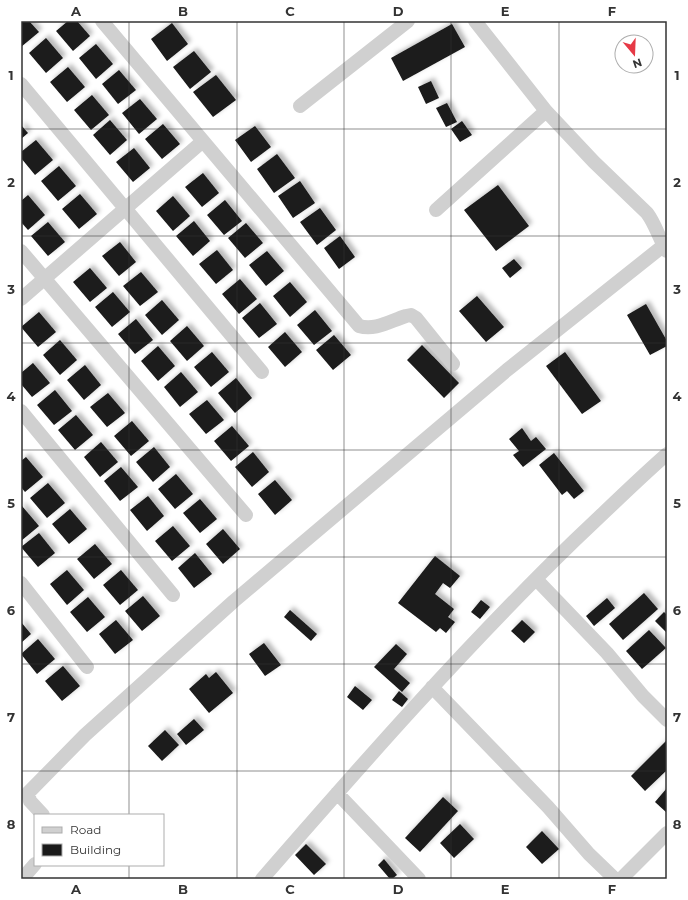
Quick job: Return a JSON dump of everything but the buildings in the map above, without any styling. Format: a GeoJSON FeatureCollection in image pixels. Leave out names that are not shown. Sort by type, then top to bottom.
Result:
{"type":"FeatureCollection","features":[{"type":"Feature","properties":{"kind":"street"},"geometry":{"type":"LineString","coordinates":[[102,21],[359,326],[374,328],[411,315],[416,318],[453,364]]}},
{"type":"Feature","properties":{"kind":"street"},"geometry":{"type":"LineString","coordinates":[[300,106],[408,21]]}},
{"type":"Feature","properties":{"kind":"street"},"geometry":{"type":"LineString","coordinates":[[42,814],[30,801],[28,793],[85,735],[234,601],[507,370],[665,248],[653,221],[647,213],[594,162],[546,111],[475,21]]}},
{"type":"Feature","properties":{"kind":"street"},"geometry":{"type":"LineString","coordinates":[[21,84],[262,372]]}},
{"type":"Feature","properties":{"kind":"street"},"geometry":{"type":"LineString","coordinates":[[436,210],[546,111]]}},
{"type":"Feature","properties":{"kind":"street"},"geometry":{"type":"LineString","coordinates":[[21,299],[203,141]]}},
{"type":"Feature","properties":{"kind":"street"},"geometry":{"type":"LineString","coordinates":[[21,251],[246,515]]}},
{"type":"Feature","properties":{"kind":"street"},"geometry":{"type":"LineString","coordinates":[[21,411],[173,595]]}},
{"type":"Feature","properties":{"kind":"street"},"geometry":{"type":"LineString","coordinates":[[262,879],[432,687],[536,578],[639,478],[667,454]]}},
{"type":"Feature","properties":{"kind":"street"},"geometry":{"type":"LineString","coordinates":[[536,578],[607,653],[643,696],[667,720]]}},
{"type":"Feature","properties":{"kind":"street"},"geometry":{"type":"LineString","coordinates":[[21,583],[86,668]]}},
{"type":"Feature","properties":{"kind":"street"},"geometry":{"type":"LineString","coordinates":[[432,687],[548,807],[589,854],[615,879]]}},
{"type":"Feature","properties":{"kind":"street"},"geometry":{"type":"LineString","coordinates":[[337,793],[419,879]]}},
{"type":"Feature","properties":{"kind":"street"},"geometry":{"type":"LineString","coordinates":[[621,879],[667,833]]}},
{"type":"Feature","properties":{"kind":"street"},"geometry":{"type":"LineString","coordinates":[[22,879],[34,865]]}}]}
